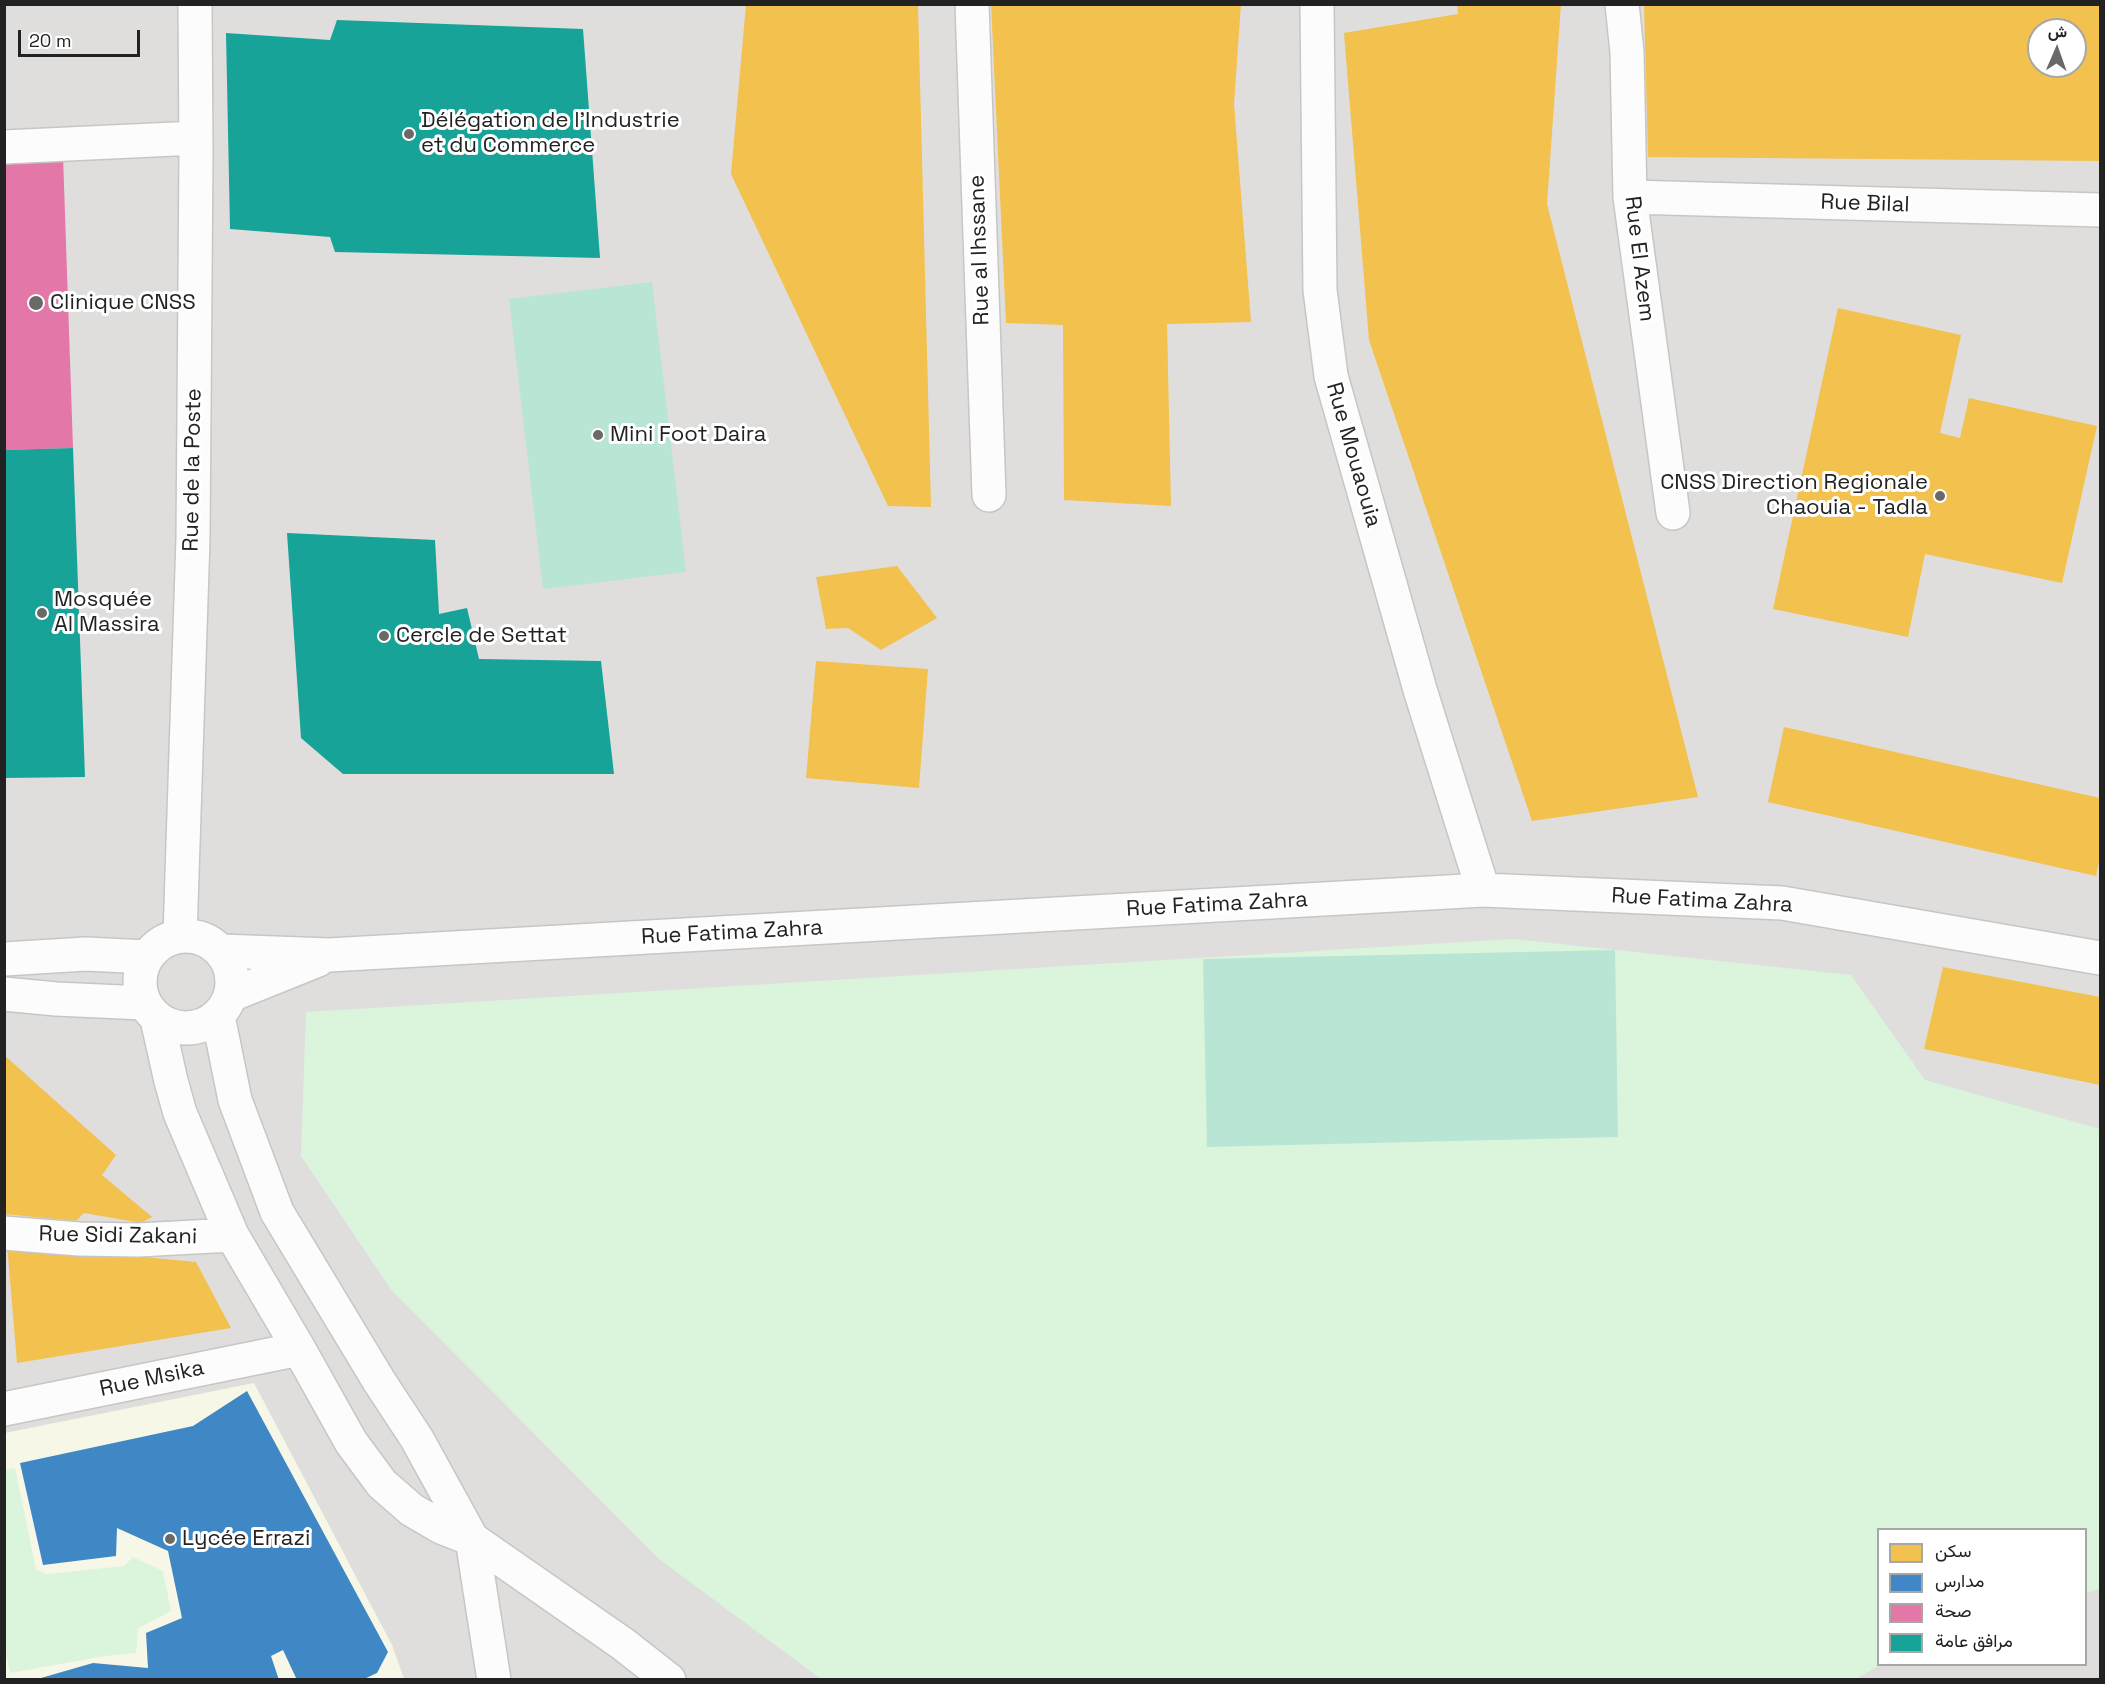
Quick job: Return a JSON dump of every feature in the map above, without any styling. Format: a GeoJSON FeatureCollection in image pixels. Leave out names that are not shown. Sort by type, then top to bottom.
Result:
{"type":"FeatureCollection","features":[{"type":"Feature","properties":{"kind":"street","name":"Rue de la Poste"},"geometry":{"type":"LineString","coordinates":[[180,936],[193,538],[195,4]]}},
{"type":"Feature","properties":{"kind":"street","name":"Rue al Ihssane"},"geometry":{"type":"LineString","coordinates":[[972,4],[989,495]]}},
{"type":"Feature","properties":{"kind":"street","name":"Rue Mouaouia"},"geometry":{"type":"LineString","coordinates":[[1317,4],[1320,290],[1330,376],[1421,693],[1483,890]]}},
{"type":"Feature","properties":{"kind":"street","name":"Rue El Azem"},"geometry":{"type":"LineString","coordinates":[[1622,4],[1627,52],[1630,197],[1672,513]]}},
{"type":"Feature","properties":{"kind":"street"},"geometry":{"type":"LineString","coordinates":[[4,147],[195,138]]}},
{"type":"Feature","properties":{"kind":"street","name":"Rue Bilal"},"geometry":{"type":"LineString","coordinates":[[1630,197],[2100,210]]}},
{"type":"Feature","properties":{"kind":"street","name":"Rue Fatima Zahra"},"geometry":{"type":"LineString","coordinates":[[220,951],[329,955],[1483,890],[1782,903],[2100,958]]}},
{"type":"Feature","properties":{"kind":"street"},"geometry":{"type":"LineString","coordinates":[[4,994],[151,1011],[175,1027],[195,1028],[207,1024],[224,1006],[233,986],[230,967],[220,951],[202,939],[191,936],[180,936],[161,943],[147,957],[141,968],[140,992],[151,1011],[180,1113],[232,1235],[351,1442],[382,1484],[412,1510],[441,1527],[472,1539],[623,1644],[669,1680]]}},
{"type":"Feature","properties":{"kind":"street"},"geometry":{"type":"LineString","coordinates":[[4,959],[86,954],[147,957]]}},
{"type":"Feature","properties":{"kind":"street","name":"Rue Fatima Zahra"},"geometry":{"type":"LineString","coordinates":[[224,1006],[329,955]]}},
{"type":"Feature","properties":{"kind":"street"},"geometry":{"type":"LineString","coordinates":[[224,1006],[235,1101],[277,1212],[417,1440],[472,1539],[494,1680]]}},
{"type":"Feature","properties":{"kind":"street","name":"Rue Sidi Zakani"},"geometry":{"type":"LineString","coordinates":[[4,1233],[79,1239],[138,1240],[232,1235]]}},
{"type":"Feature","properties":{"kind":"street","name":"Rue Msika"},"geometry":{"type":"LineString","coordinates":[[4,1409],[299,1349]]}},
{"type":"Feature","properties":{"kind":"shaded area"},"geometry":{"type":"Polygon","coordinates":[[[5,5],[2100,5],[2100,1679],[5,1679],[5,5]]]}},
{"type":"Feature","properties":{"kind":"shaded area","name":"Lycée Errazi"},"geometry":{"type":"Polygon","coordinates":[[[254,1383],[392,1645],[404,1679],[5,1680],[5,1433],[254,1383]]]}},
{"type":"Feature","properties":{"kind":"green space","name":"Mini Foot Daira"},"geometry":{"type":"Polygon","coordinates":[[[652,282],[686,572],[543,589],[509,299],[652,282]]]}},
{"type":"Feature","properties":{"kind":"green space"},"geometry":{"type":"Polygon","coordinates":[[[1513,939],[1851,975],[1925,1080],[2100,1129],[2100,1589],[2087,1593],[2087,1528],[1877,1528],[1878,1666],[1856,1679],[821,1679],[659,1559],[392,1291],[301,1156],[306,1012],[1513,939]]]}},
{"type":"Feature","properties":{"kind":"green space"},"geometry":{"type":"Polygon","coordinates":[[[1615,950],[1618,1137],[1207,1147],[1203,959],[1615,950]]]}},
{"type":"Feature","properties":{"kind":"green space"},"geometry":{"type":"Polygon","coordinates":[[[15,1468],[36,1569],[47,1574],[124,1566],[133,1557],[163,1571],[171,1611],[138,1628],[136,1653],[105,1656],[10,1673],[4,1643],[4,1470],[15,1468]]]}},
{"type":"Feature","properties":{"kind":"building: سكن"},"geometry":{"type":"Polygon","coordinates":[[[746,4],[918,4],[931,507],[888,506],[731,174],[746,4]]]}},
{"type":"Feature","properties":{"kind":"building: سكن"},"geometry":{"type":"Polygon","coordinates":[[[991,4],[1241,4],[1234,104],[1251,322],[1167,324],[1171,506],[1064,500],[1063,325],[1006,323],[991,4]]]}},
{"type":"Feature","properties":{"kind":"building: سكن"},"geometry":{"type":"Polygon","coordinates":[[[1457,4],[1561,4],[1547,204],[1698,797],[1532,821],[1369,340],[1344,33],[1458,14],[1457,4]]]}},
{"type":"Feature","properties":{"kind":"building: سكن"},"geometry":{"type":"Polygon","coordinates":[[[1644,4],[2100,4],[2100,161],[1648,157],[1644,4]]]}},
{"type":"Feature","properties":{"kind":"building: سكن","name":"CNSS Direction Regionale Chaouia - Tadla"},"geometry":{"type":"Polygon","coordinates":[[[1838,308],[1961,335],[1940,433],[1960,438],[1969,398],[2097,426],[2062,583],[1925,554],[1908,637],[1773,609],[1838,308]]]}},
{"type":"Feature","properties":{"kind":"building: سكن"},"geometry":{"type":"Polygon","coordinates":[[[897,566],[937,618],[881,650],[848,628],[826,629],[816,577],[897,566]]]}},
{"type":"Feature","properties":{"kind":"building: سكن"},"geometry":{"type":"Polygon","coordinates":[[[816,661],[928,669],[919,788],[806,778],[816,661]]]}},
{"type":"Feature","properties":{"kind":"building: سكن"},"geometry":{"type":"Polygon","coordinates":[[[1784,727],[2100,798],[2100,856],[2096,876],[1768,802],[1784,727]]]}},
{"type":"Feature","properties":{"kind":"building: سكن"},"geometry":{"type":"Polygon","coordinates":[[[1943,967],[2100,997],[2100,1085],[1924,1049],[1943,967]]]}},
{"type":"Feature","properties":{"kind":"building: سكن"},"geometry":{"type":"Polygon","coordinates":[[[4,1055],[116,1155],[102,1175],[152,1217],[141,1223],[84,1213],[76,1221],[4,1214],[4,1055]]]}},
{"type":"Feature","properties":{"kind":"building: سكن"},"geometry":{"type":"Polygon","coordinates":[[[7,1244],[196,1262],[231,1328],[17,1363],[7,1244]]]}},
{"type":"Feature","properties":{"kind":"building: مدارس","name":"Lycée Errazi"},"geometry":{"type":"Polygon","coordinates":[[[247,1391],[388,1652],[377,1673],[362,1680],[297,1680],[283,1650],[271,1656],[279,1680],[34,1680],[93,1663],[148,1668],[146,1633],[182,1618],[168,1551],[117,1528],[116,1556],[43,1565],[20,1463],[193,1426],[247,1391]]]}},
{"type":"Feature","properties":{"kind":"building: صحة","name":"Clinique CNSS"},"geometry":{"type":"Polygon","coordinates":[[[63,156],[73,448],[4,450],[4,158],[63,156]]]}},
{"type":"Feature","properties":{"kind":"building: مرافق عامة","name":"Délégation de l'Industrie et du Commerce"},"geometry":{"type":"Polygon","coordinates":[[[337,20],[583,29],[600,258],[335,252],[330,237],[230,229],[226,33],[330,40],[337,20]]]}},
{"type":"Feature","properties":{"kind":"building: مرافق عامة","name":"Mosquée Al Massira"},"geometry":{"type":"Polygon","coordinates":[[[73,448],[85,777],[4,778],[4,450],[73,448]]]}},
{"type":"Feature","properties":{"kind":"building: مرافق عامة","name":"Cercle de Settat"},"geometry":{"type":"Polygon","coordinates":[[[287,533],[435,540],[439,614],[467,608],[479,659],[601,661],[614,774],[343,774],[301,738],[287,533]]]}},
{"type":"Feature","properties":{"kind":"place","name":"Délégation de l'Industrie et du Commerce"},"geometry":{"type":"Point","coordinates":[409,134]}},
{"type":"Feature","properties":{"kind":"place","name":"Clinique CNSS"},"geometry":{"type":"Point","coordinates":[36,303]}},
{"type":"Feature","properties":{"kind":"place","name":"Mini Foot Daira"},"geometry":{"type":"Point","coordinates":[598,435]}},
{"type":"Feature","properties":{"kind":"place","name":"CNSS Direction Regionale Chaouia - Tadla"},"geometry":{"type":"Point","coordinates":[1940,496]}},
{"type":"Feature","properties":{"kind":"place","name":"Mosquée Al Massira"},"geometry":{"type":"Point","coordinates":[42,613]}},
{"type":"Feature","properties":{"kind":"place","name":"Cercle de Settat"},"geometry":{"type":"Point","coordinates":[384,636]}},
{"type":"Feature","properties":{"kind":"place","name":"Lycée Errazi"},"geometry":{"type":"Point","coordinates":[170,1539]}}]}
